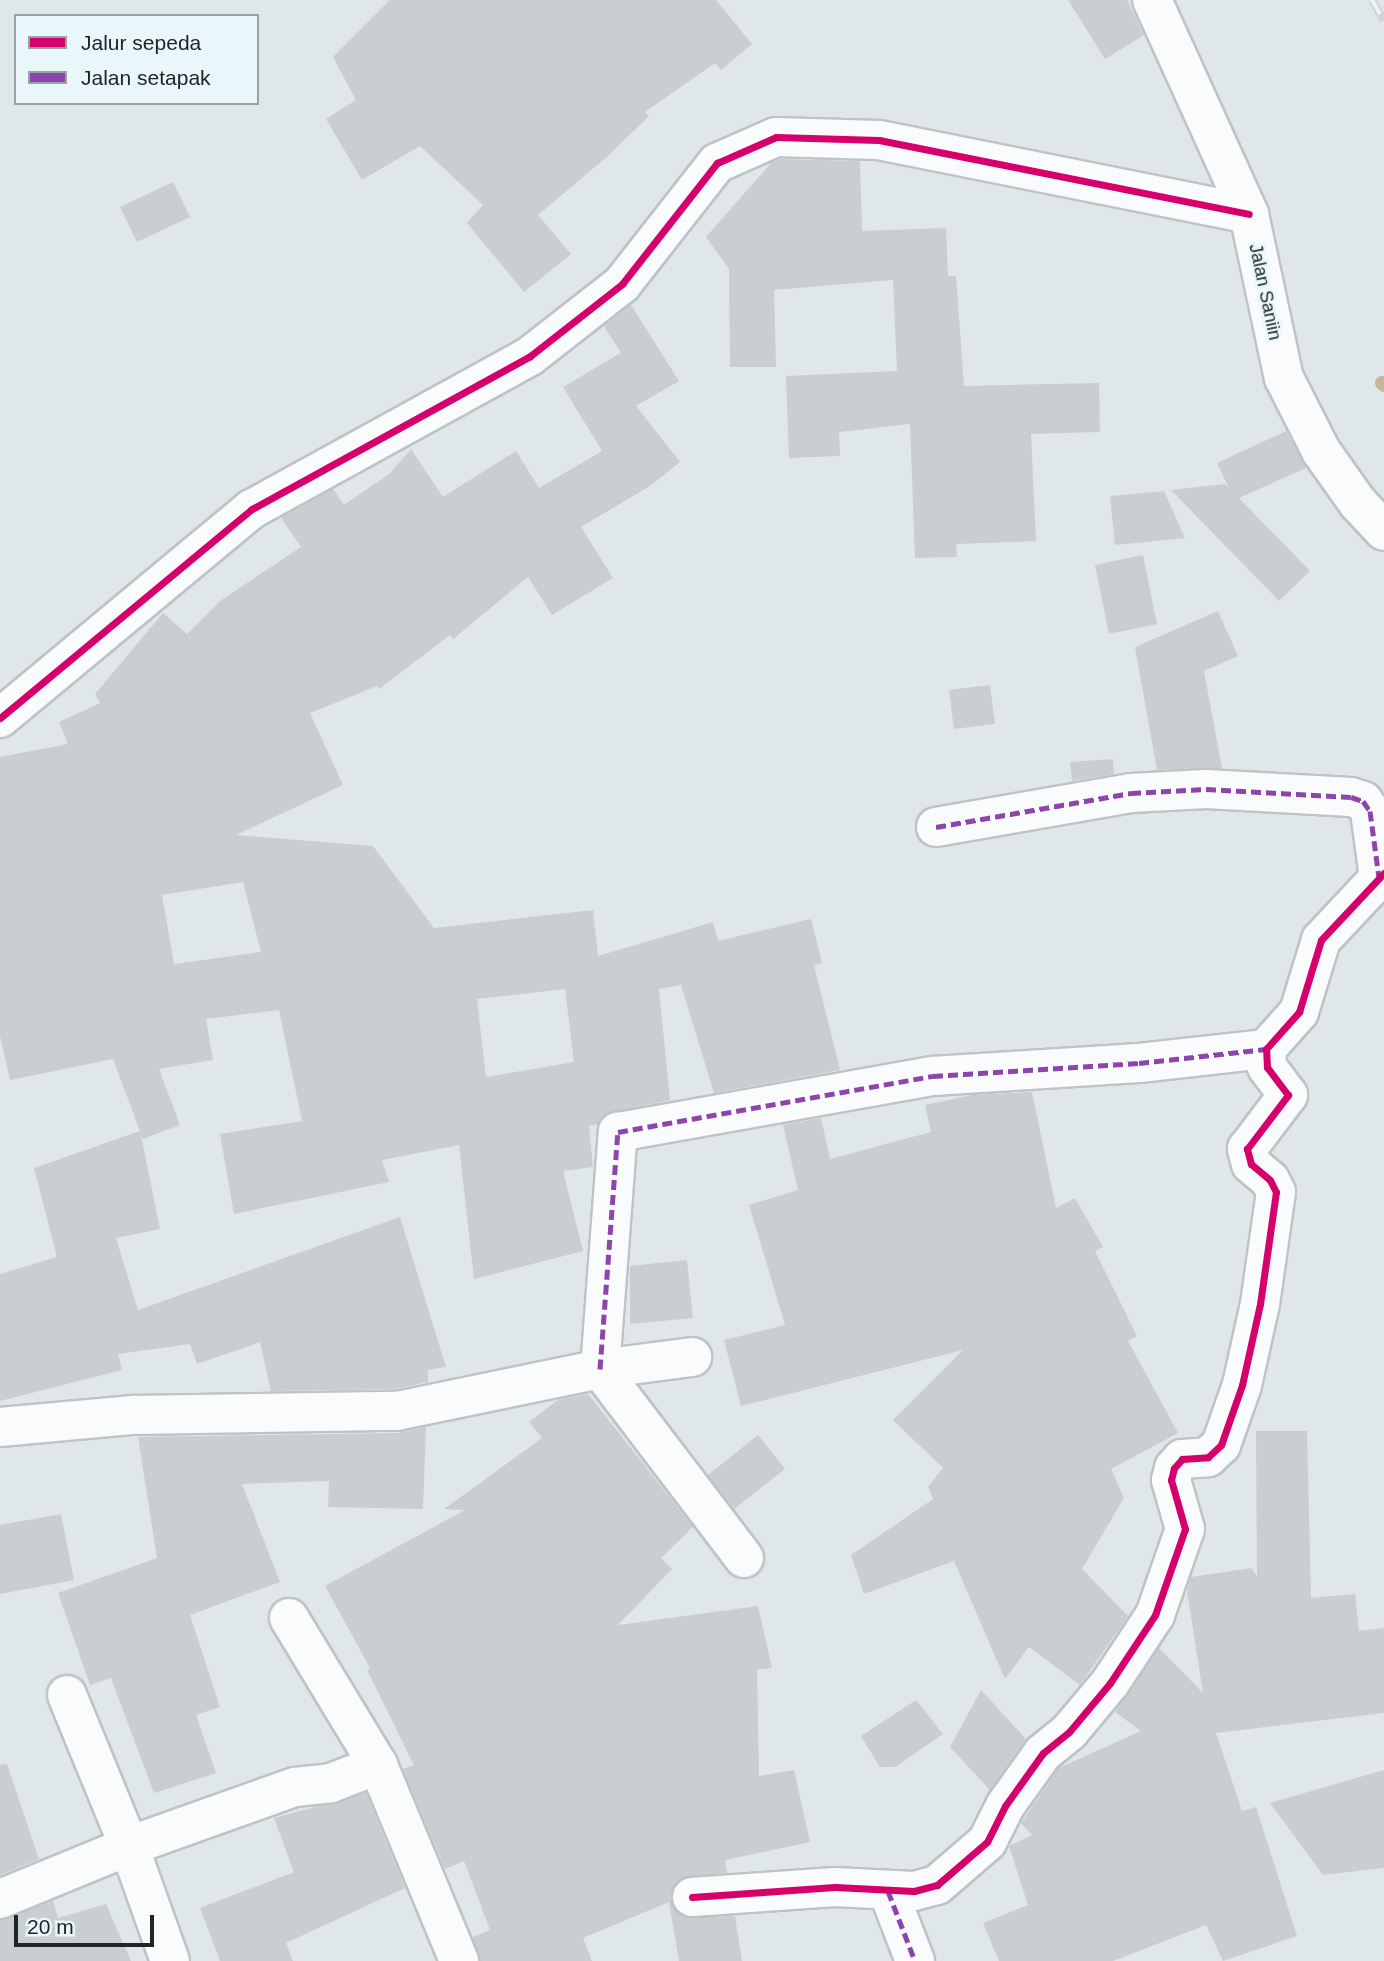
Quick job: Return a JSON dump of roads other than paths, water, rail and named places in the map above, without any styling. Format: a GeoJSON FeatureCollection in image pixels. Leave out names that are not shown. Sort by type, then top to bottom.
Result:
{"type":"FeatureCollection","features":[{"type":"Feature","properties":{"kind":"street","name":"Jalan Saniin"},"geometry":{"type":"LineString","coordinates":[[1152,0],[1249,214],[1284,378],[1321,451],[1358,503],[1384,531]]}},
{"type":"Feature","properties":{"kind":"street"},"geometry":{"type":"LineString","coordinates":[[0,718],[252,509],[530,356],[622,284],[717,163],[776,137],[878,140],[1249,214]]}},
{"type":"Feature","properties":{"kind":"street"},"geometry":{"type":"LineString","coordinates":[[744,1558],[600,1369],[618,1132],[933,1076],[1139,1063],[1266,1049],[1299,1012],[1321,940],[1381,875],[1370,811],[1363,801],[1351,797],[1206,789],[1130,793],[936,827]]}},
{"type":"Feature","properties":{"kind":"street"},"geometry":{"type":"LineString","coordinates":[[692,1897],[835,1887],[888,1891],[937,1885],[976,1856],[1043,1753],[1069,1732],[1110,1683],[1155,1615],[1185,1529],[1171,1480],[1174,1468],[1182,1459],[1208,1457],[1221,1445],[1239,1395],[1260,1304],[1276,1192],[1270,1180],[1251,1164],[1247,1149],[1288,1095],[1267,1067],[1266,1049]]}},
{"type":"Feature","properties":{"kind":"street"},"geometry":{"type":"LineString","coordinates":[[0,1427],[134,1415],[397,1411],[600,1369],[692,1357]]}},
{"type":"Feature","properties":{"kind":"street"},"geometry":{"type":"LineString","coordinates":[[289,1618],[378,1765],[459,1961]]}},
{"type":"Feature","properties":{"kind":"street"},"geometry":{"type":"LineString","coordinates":[[67,1695],[130,1846],[170,1961]]}},
{"type":"Feature","properties":{"kind":"street"},"geometry":{"type":"LineString","coordinates":[[0,1899],[130,1846],[295,1787],[331,1783],[378,1765]]}},
{"type":"Feature","properties":{"kind":"street"},"geometry":{"type":"LineString","coordinates":[[888,1891],[915,1961]]}},
{"type":"Feature","properties":{"kind":"railway"},"geometry":{"type":"LineString","coordinates":[[1372,0],[1384,21]]}}]}
